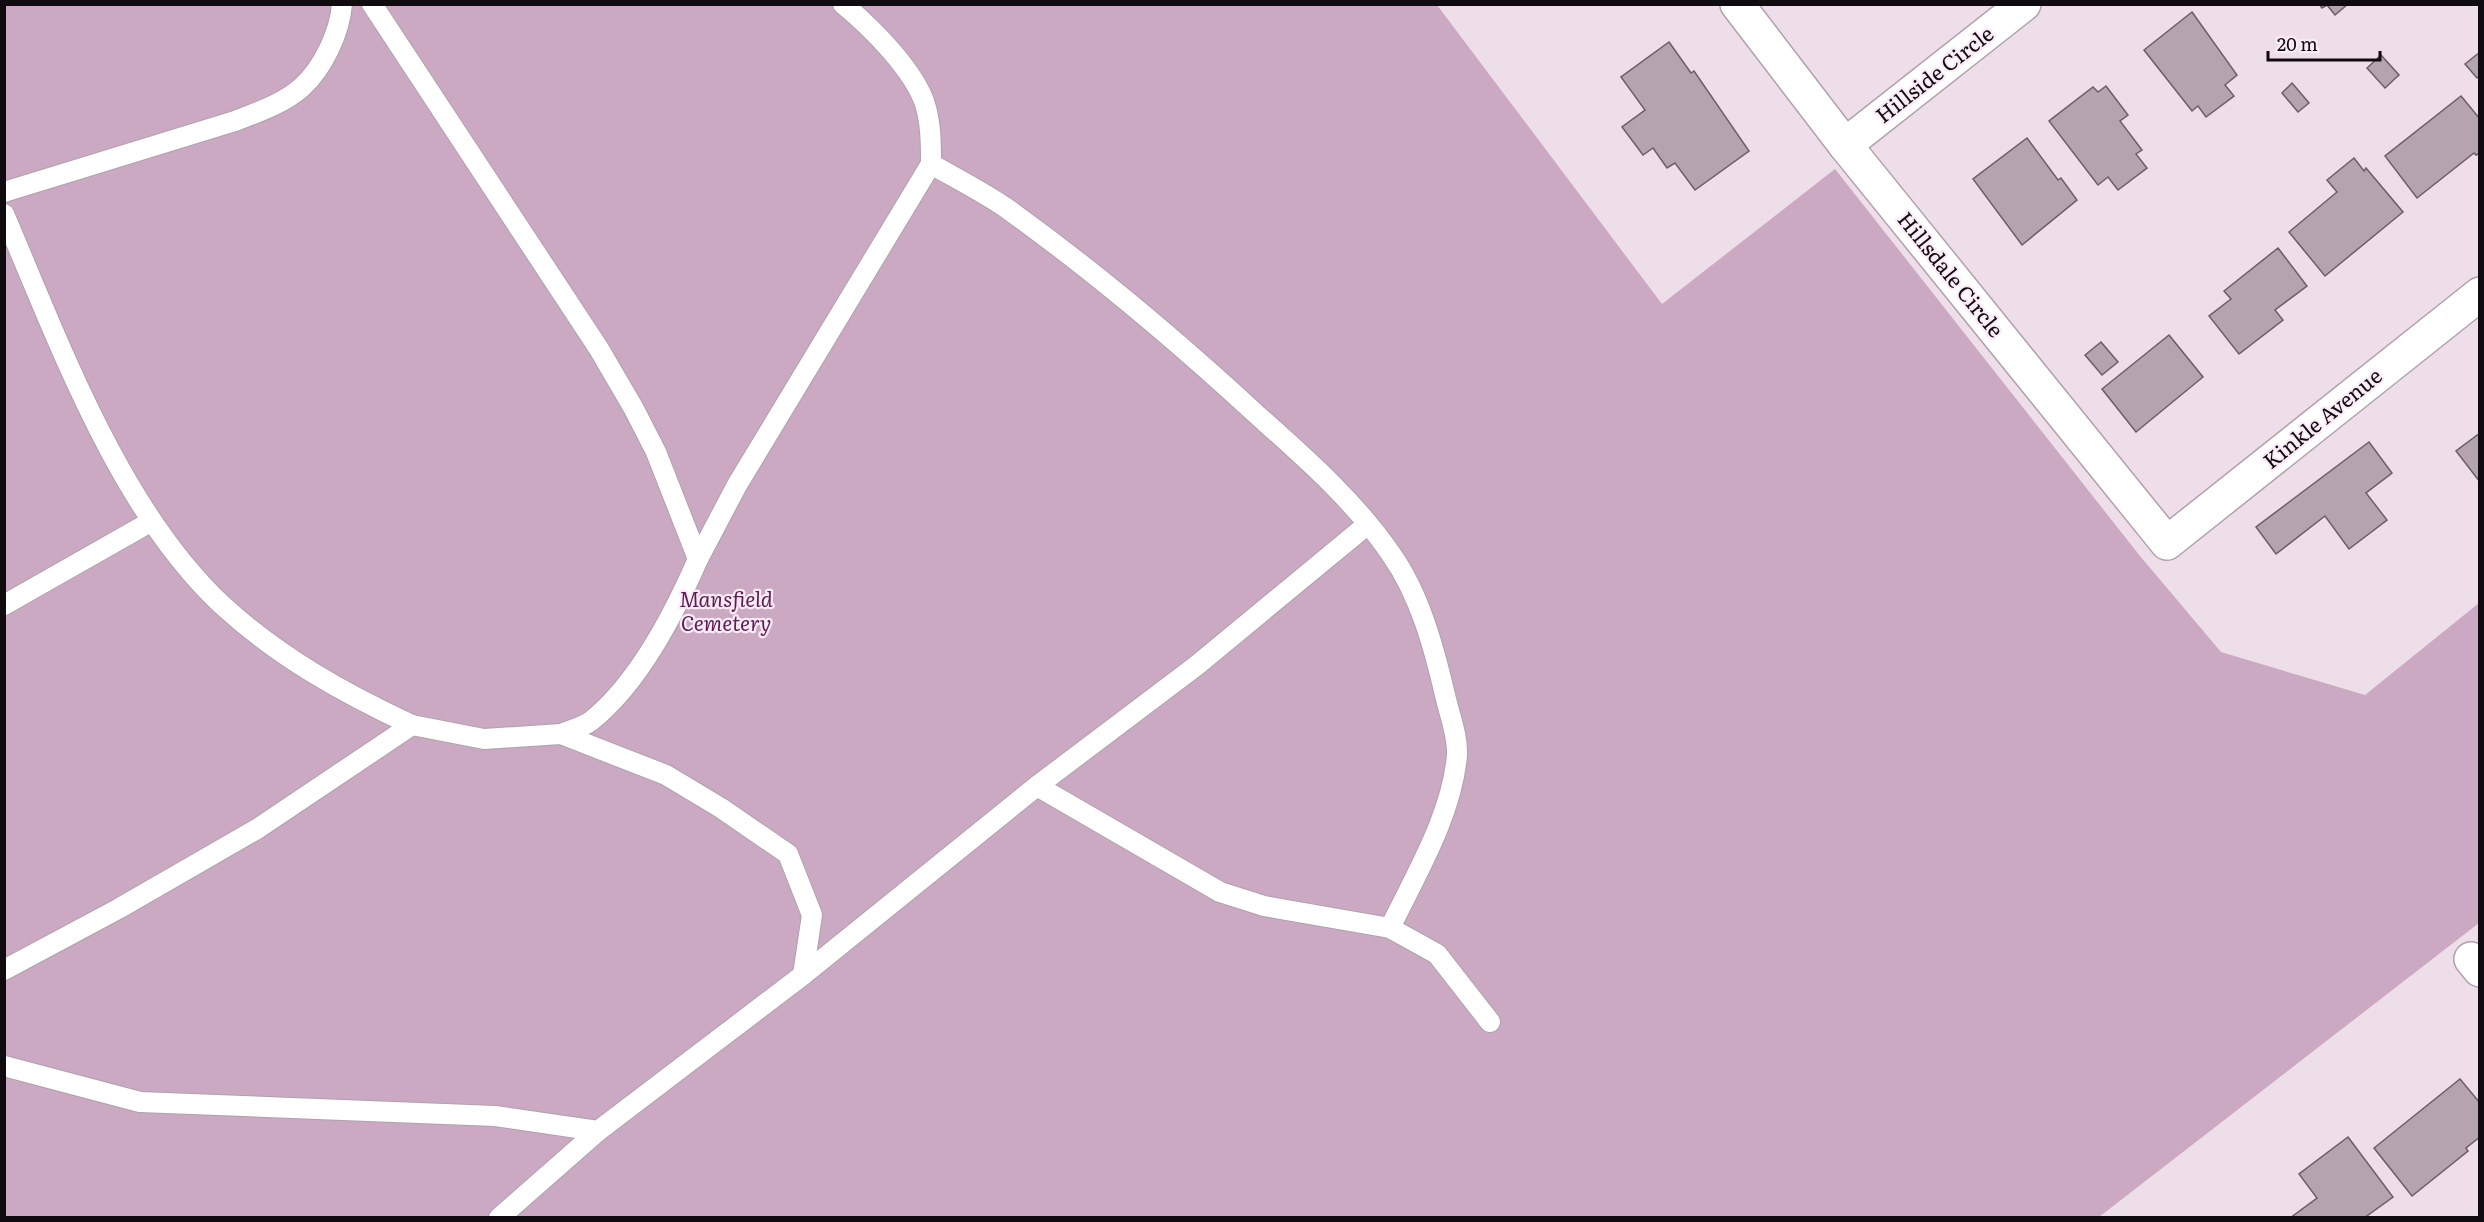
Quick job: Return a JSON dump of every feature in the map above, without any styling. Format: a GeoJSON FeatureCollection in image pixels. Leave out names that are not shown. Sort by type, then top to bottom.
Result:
{"type":"FeatureCollection","features":[{"type":"Feature","properties":{"kind":"street","name":"Hillsdale Circle"},"geometry":{"type":"LineString","coordinates":[[1737,4],[1845,145],[2167,543]]}},
{"type":"Feature","properties":{"kind":"street","name":"Hillside Circle"},"geometry":{"type":"LineString","coordinates":[[1845,145],[2025,4]]}},
{"type":"Feature","properties":{"kind":"street","name":"Kinkle Avenue"},"geometry":{"type":"LineString","coordinates":[[2167,543],[2480,294]]}},
{"type":"Feature","properties":{"kind":"lane"},"geometry":{"type":"LineString","coordinates":[[4,192],[235,121],[272,107],[303,87],[324,58],[340,24],[342,4]]}},
{"type":"Feature","properties":{"kind":"lane"},"geometry":{"type":"LineString","coordinates":[[372,4],[599,349],[656,452],[699,559]]}},
{"type":"Feature","properties":{"kind":"lane"},"geometry":{"type":"LineString","coordinates":[[4,214],[94,419],[152,521],[190,570],[221,604],[281,653],[370,706],[412,725],[484,739],[561,734],[589,722],[608,705],[653,648],[737,485],[931,164],[931,129],[924,102],[909,73],[843,4]]}},
{"type":"Feature","properties":{"kind":"lane"},"geometry":{"type":"LineString","coordinates":[[931,164],[1008,209],[1185,349],[1316,468],[1368,524],[1406,579],[1423,618],[1441,679],[1457,752],[1451,791],[1423,861],[1390,928]]}},
{"type":"Feature","properties":{"kind":"lane"},"geometry":{"type":"LineString","coordinates":[[4,605],[152,521]]}},
{"type":"Feature","properties":{"kind":"lane"},"geometry":{"type":"LineString","coordinates":[[499,1218],[598,1131],[803,975],[1037,786],[1196,666],[1368,524]]}},
{"type":"Feature","properties":{"kind":"lane"},"geometry":{"type":"LineString","coordinates":[[4,970],[118,909],[257,829],[412,725]]}},
{"type":"Feature","properties":{"kind":"lane"},"geometry":{"type":"LineString","coordinates":[[561,734],[666,775],[788,854],[812,915],[803,975]]}},
{"type":"Feature","properties":{"kind":"lane"},"geometry":{"type":"LineString","coordinates":[[1037,786],[1220,892],[1264,906],[1390,928],[1437,954],[1490,1022]]}},
{"type":"Feature","properties":{"kind":"lane"},"geometry":{"type":"LineString","coordinates":[[4,1066],[140,1102],[495,1116],[598,1131]]}},
{"type":"Feature","properties":{"kind":"green space","name":"Mansfield Cemetery"},"geometry":{"type":"Polygon","coordinates":[[[5,5],[1437,5],[1662,304],[1835,169],[2140,556],[2221,652],[2365,695],[2479,603],[2479,923],[2099,1217],[5,1218],[5,5]]]}},
{"type":"Feature","properties":{"kind":"building"},"geometry":{"type":"Polygon","coordinates":[[[2319,4],[2348,4],[2335,15],[2327,5],[2322,8],[2319,4]]]}},
{"type":"Feature","properties":{"kind":"building"},"geometry":{"type":"Polygon","coordinates":[[[2192,12],[2237,75],[2225,85],[2234,96],[2206,117],[2198,106],[2192,111],[2144,50],[2192,12]]]}},
{"type":"Feature","properties":{"kind":"building"},"geometry":{"type":"Polygon","coordinates":[[[1669,42],[1691,73],[1694,71],[1749,151],[1695,190],[1675,163],[1667,168],[1653,148],[1643,155],[1622,127],[1645,110],[1621,77],[1669,42]]]}},
{"type":"Feature","properties":{"kind":"building"},"geometry":{"type":"Polygon","coordinates":[[[2480,52],[2480,75],[2477,78],[2465,64],[2480,52]]]}},
{"type":"Feature","properties":{"kind":"building"},"geometry":{"type":"Polygon","coordinates":[[[2381,55],[2399,75],[2385,88],[2367,68],[2381,55]]]}},
{"type":"Feature","properties":{"kind":"building"},"geometry":{"type":"Polygon","coordinates":[[[2292,83],[2309,103],[2298,112],[2282,93],[2292,83]]]}},
{"type":"Feature","properties":{"kind":"building"},"geometry":{"type":"Polygon","coordinates":[[[2106,86],[2128,115],[2120,121],[2142,150],[2136,154],[2147,168],[2118,190],[2108,177],[2098,185],[2049,121],[2093,87],[2098,92],[2106,86]]]}},
{"type":"Feature","properties":{"kind":"building"},"geometry":{"type":"Polygon","coordinates":[[[2461,96],[2480,119],[2480,153],[2476,155],[2474,153],[2417,198],[2385,156],[2461,96]]]}},
{"type":"Feature","properties":{"kind":"building"},"geometry":{"type":"Polygon","coordinates":[[[2027,138],[2058,180],[2061,178],[2077,200],[2022,245],[1973,179],[2027,138]]]}},
{"type":"Feature","properties":{"kind":"building"},"geometry":{"type":"Polygon","coordinates":[[[2354,158],[2364,171],[2366,168],[2403,212],[2325,276],[2289,232],[2337,192],[2327,180],[2354,158]]]}},
{"type":"Feature","properties":{"kind":"building"},"geometry":{"type":"Polygon","coordinates":[[[2278,248],[2307,286],[2275,310],[2283,320],[2239,354],[2209,316],[2231,299],[2224,291],[2278,248]]]}},
{"type":"Feature","properties":{"kind":"building"},"geometry":{"type":"Polygon","coordinates":[[[2169,335],[2203,377],[2136,432],[2102,389],[2169,335]]]}},
{"type":"Feature","properties":{"kind":"building"},"geometry":{"type":"Polygon","coordinates":[[[2101,342],[2118,362],[2102,375],[2085,355],[2101,342]]]}},
{"type":"Feature","properties":{"kind":"building"},"geometry":{"type":"Polygon","coordinates":[[[2480,433],[2480,482],[2456,451],[2480,433]]]}},
{"type":"Feature","properties":{"kind":"building"},"geometry":{"type":"Polygon","coordinates":[[[2369,442],[2392,473],[2366,493],[2387,520],[2349,549],[2325,516],[2276,554],[2256,527],[2369,442]]]}},
{"type":"Feature","properties":{"kind":"building"},"geometry":{"type":"Polygon","coordinates":[[[2460,1079],[2480,1103],[2480,1137],[2466,1148],[2468,1151],[2412,1196],[2374,1148],[2460,1079]]]}},
{"type":"Feature","properties":{"kind":"building"},"geometry":{"type":"Polygon","coordinates":[[[2348,1137],[2393,1197],[2364,1218],[2290,1218],[2317,1198],[2299,1174],[2348,1137]]]}}]}
